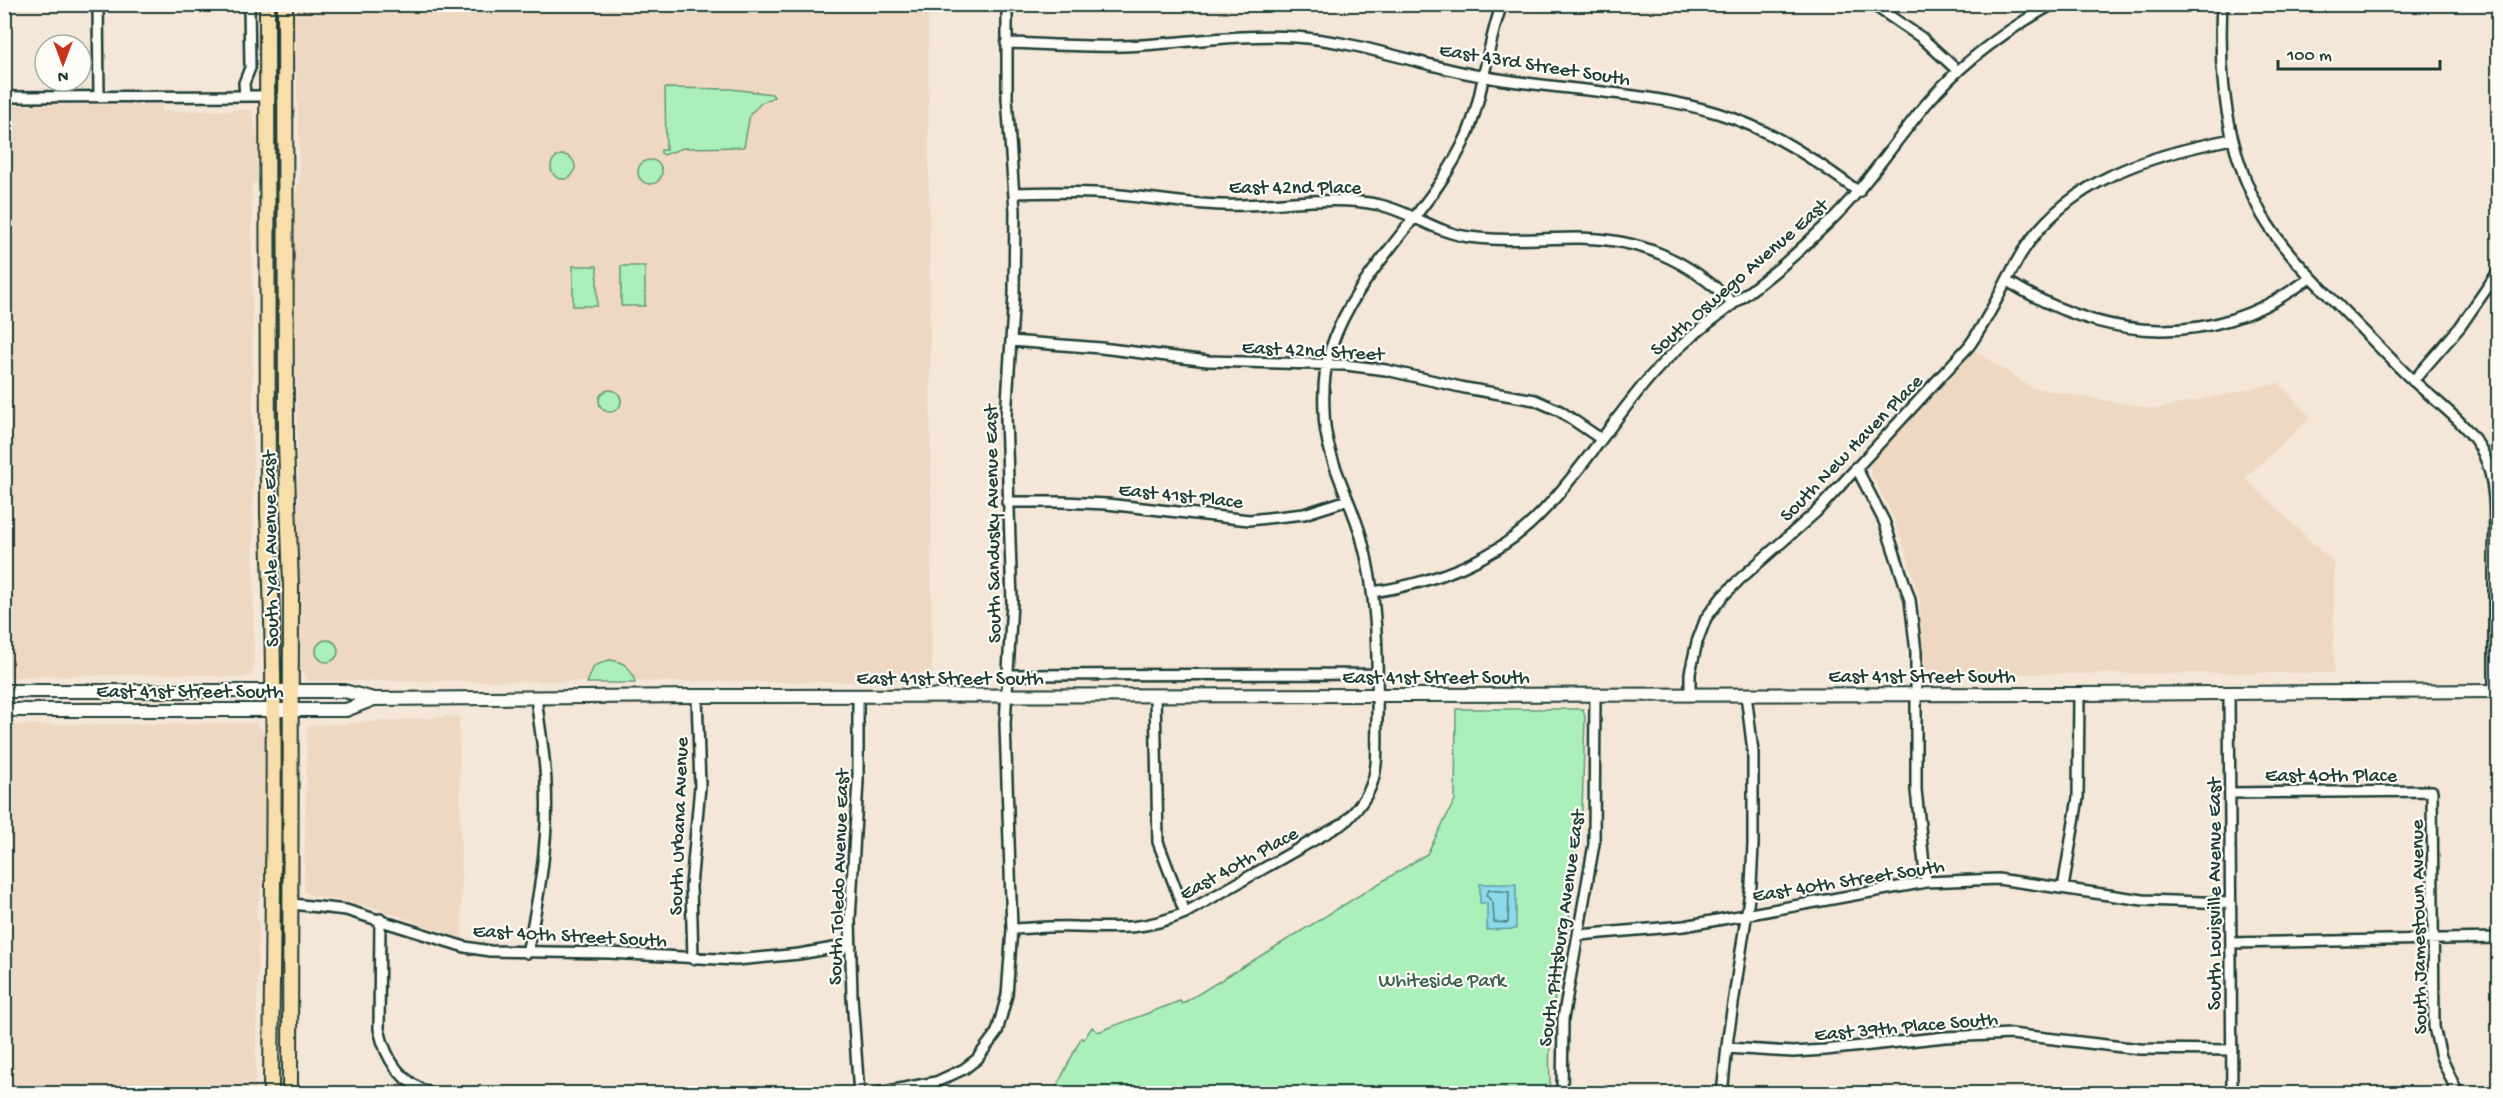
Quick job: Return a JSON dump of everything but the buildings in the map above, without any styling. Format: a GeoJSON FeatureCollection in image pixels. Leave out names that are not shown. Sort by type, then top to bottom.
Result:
{"type":"FeatureCollection","features":[{"type":"Feature","properties":{"kind":"main road","name":"South Yale Avenue East"},"geometry":{"type":"LineString","coordinates":[[267,4],[273,898],[271,1094]]}},
{"type":"Feature","properties":{"kind":"main road","name":"South Yale Avenue East"},"geometry":{"type":"LineString","coordinates":[[285,4],[286,444],[291,585],[290,1094]]}},
{"type":"Feature","properties":{"kind":"main road"},"geometry":{"type":"LineString","coordinates":[[266,96],[285,98]]}},
{"type":"Feature","properties":{"kind":"main road"},"geometry":{"type":"LineString","coordinates":[[268,418],[286,444]]}},
{"type":"Feature","properties":{"kind":"main road","name":"East 41st Street South"},"geometry":{"type":"LineString","coordinates":[[4,691],[344,691],[374,699],[697,696],[2229,694],[2496,691]]}},
{"type":"Feature","properties":{"kind":"main road","name":"East 41st Street South"},"geometry":{"type":"LineString","coordinates":[[4,710],[346,710],[374,699]]}},
{"type":"Feature","properties":{"kind":"street"},"geometry":{"type":"LineString","coordinates":[[98,4],[99,96]]}},
{"type":"Feature","properties":{"kind":"street"},"geometry":{"type":"LineString","coordinates":[[245,96],[244,83],[250,68],[249,4]]}},
{"type":"Feature","properties":{"kind":"street","name":"South Sandusky Avenue East"},"geometry":{"type":"LineString","coordinates":[[873,1094],[936,1082],[952,1076],[977,1059],[997,1032],[1007,995],[1012,928],[1005,724],[1012,602],[1006,417],[1015,251],[1006,43],[1007,4]]}},
{"type":"Feature","properties":{"kind":"street"},"geometry":{"type":"LineString","coordinates":[[1377,696],[1377,618],[1360,534],[1335,466],[1325,428],[1323,413],[1326,364],[1338,328],[1352,301],[1454,160],[1467,134],[1502,4]]}},
{"type":"Feature","properties":{"kind":"street"},"geometry":{"type":"LineString","coordinates":[[1872,4],[1922,38],[1958,71]]}},
{"type":"Feature","properties":{"kind":"street","name":"South Oswego Avenue East"},"geometry":{"type":"LineString","coordinates":[[1373,592],[1417,584],[1477,561],[1500,548],[1544,511],[1651,376],[1691,336],[1732,302],[1774,273],[1859,192],[1928,103],[1958,71],[2016,26],[2053,4]]}},
{"type":"Feature","properties":{"kind":"street"},"geometry":{"type":"LineString","coordinates":[[2222,4],[2221,63],[2232,139],[2235,154],[2262,215],[2284,248],[2311,277],[2413,381],[2468,432],[2483,452],[2490,471],[2494,505],[2496,691]]}},
{"type":"Feature","properties":{"kind":"street","name":"East 43rd Street South"},"geometry":{"type":"LineString","coordinates":[[1006,43],[1121,46],[1260,36],[1328,41],[1484,77],[1629,95],[1718,113],[1778,138],[1816,161],[1859,192]]}},
{"type":"Feature","properties":{"kind":"street"},"geometry":{"type":"LineString","coordinates":[[4,97],[266,96]]}},
{"type":"Feature","properties":{"kind":"street","name":"South New Haven Place"},"geometry":{"type":"LineString","coordinates":[[1690,695],[1693,657],[1706,618],[1740,579],[1816,512],[1969,346],[1987,321],[2022,254],[2041,228],[2083,191],[2139,162],[2182,149],[2232,139]]}},
{"type":"Feature","properties":{"kind":"street","name":"East 42nd Place"},"geometry":{"type":"LineString","coordinates":[[1014,193],[1095,193],[1220,205],[1358,202],[1380,205],[1466,237],[1517,240],[1597,239],[1629,243],[1685,264],[1709,280],[1732,302]]}},
{"type":"Feature","properties":{"kind":"street"},"geometry":{"type":"LineString","coordinates":[[2413,381],[2460,327],[2499,272]]}},
{"type":"Feature","properties":{"kind":"street"},"geometry":{"type":"LineString","coordinates":[[2007,281],[2055,308],[2080,318],[2125,328],[2166,330],[2213,324],[2256,310],[2287,295],[2311,277]]}},
{"type":"Feature","properties":{"kind":"street","name":"East 42nd Street"},"geometry":{"type":"LineString","coordinates":[[1011,341],[1092,347],[1208,361],[1255,364],[1326,364],[1386,370],[1465,388],[1535,400],[1560,411],[1601,439]]}},
{"type":"Feature","properties":{"kind":"street"},"geometry":{"type":"LineString","coordinates":[[1856,467],[1884,520],[1910,600],[1916,652],[1917,790],[1926,882]]}},
{"type":"Feature","properties":{"kind":"street","name":"East 41st Place"},"geometry":{"type":"LineString","coordinates":[[1007,502],[1107,504],[1249,520],[1304,514],[1348,500]]}},
{"type":"Feature","properties":{"kind":"street","name":"East 41st Street South"},"geometry":{"type":"LineString","coordinates":[[1009,675],[1377,674]]}},
{"type":"Feature","properties":{"kind":"street"},"geometry":{"type":"LineString","coordinates":[[1722,1094],[1751,885],[1755,804],[1753,752],[1746,694]]}},
{"type":"Feature","properties":{"kind":"street"},"geometry":{"type":"LineString","coordinates":[[2063,888],[2078,798],[2079,694]]}},
{"type":"Feature","properties":{"kind":"street","name":"South Louisville Avenue East"},"geometry":{"type":"LineString","coordinates":[[2229,694],[2232,1094]]}},
{"type":"Feature","properties":{"kind":"street"},"geometry":{"type":"LineString","coordinates":[[1155,695],[1158,842],[1185,914]]}},
{"type":"Feature","properties":{"kind":"street","name":"South Pittsburg Avenue East"},"geometry":{"type":"LineString","coordinates":[[1562,1094],[1562,1033],[1594,844],[1595,695]]}},
{"type":"Feature","properties":{"kind":"street","name":"South Urbana Avenue"},"geometry":{"type":"LineString","coordinates":[[693,959],[690,922],[691,886],[700,786],[697,696]]}},
{"type":"Feature","properties":{"kind":"street","name":"East 40th Place"},"geometry":{"type":"LineString","coordinates":[[1012,928],[1058,926],[1127,929],[1163,923],[1185,914],[1344,823],[1354,813],[1372,783],[1376,752],[1377,696]]}},
{"type":"Feature","properties":{"kind":"street"},"geometry":{"type":"LineString","coordinates":[[527,953],[543,870],[546,827],[546,783],[536,697]]}},
{"type":"Feature","properties":{"kind":"street","name":"South Toledo Avenue East"},"geometry":{"type":"LineString","coordinates":[[858,697],[858,781],[851,881],[851,945],[859,1094]]}},
{"type":"Feature","properties":{"kind":"street","name":"East 40th Place"},"geometry":{"type":"LineString","coordinates":[[2230,793],[2432,791]]}},
{"type":"Feature","properties":{"kind":"street","name":"South Jamestown Avenue"},"geometry":{"type":"LineString","coordinates":[[2432,791],[2432,940],[2437,1042],[2441,1059],[2458,1094]]}},
{"type":"Feature","properties":{"kind":"street","name":"East 40th Street South"},"geometry":{"type":"LineString","coordinates":[[1579,935],[1655,930],[1926,882],[1998,879],[2143,900],[2231,903]]}},
{"type":"Feature","properties":{"kind":"street","name":"East 40th Street South"},"geometry":{"type":"LineString","coordinates":[[292,904],[346,910],[465,947],[490,951],[609,952],[735,960],[851,945]]}},
{"type":"Feature","properties":{"kind":"street"},"geometry":{"type":"LineString","coordinates":[[380,919],[379,1029],[382,1046],[396,1071],[414,1086],[432,1094]]}},
{"type":"Feature","properties":{"kind":"street"},"geometry":{"type":"LineString","coordinates":[[2231,943],[2499,938]]}},
{"type":"Feature","properties":{"kind":"street","name":"East 39th Place South"},"geometry":{"type":"LineString","coordinates":[[1727,1048],[1793,1052],[1945,1037],[2011,1034],[2140,1049],[2232,1050]]}},
{"type":"Feature","properties":{"kind":"shaded area"},"geometry":{"type":"Polygon","coordinates":[[[294,5],[928,5],[932,682],[308,681],[300,667],[294,204],[300,175],[294,5]]]}},
{"type":"Feature","properties":{"kind":"shaded area"},"geometry":{"type":"Polygon","coordinates":[[[5,105],[162,105],[162,111],[252,110],[257,137],[257,183],[252,184],[254,666],[252,675],[239,678],[186,674],[5,677],[5,105]]]}},
{"type":"Feature","properties":{"kind":"shaded area"},"geometry":{"type":"Polygon","coordinates":[[[1974,350],[2032,388],[2156,409],[2279,383],[2311,417],[2245,478],[2334,563],[2334,673],[1923,674],[1920,602],[1908,558],[1892,514],[1870,472],[1870,461],[1974,350]]]}},
{"type":"Feature","properties":{"kind":"shaded area"},"geometry":{"type":"Polygon","coordinates":[[[459,716],[462,938],[368,906],[309,895],[304,891],[307,726],[459,716]]]}},
{"type":"Feature","properties":{"kind":"shaded area"},"geometry":{"type":"Polygon","coordinates":[[[255,723],[264,732],[265,867],[256,916],[259,923],[255,1093],[5,1093],[5,725],[255,723]]]}},
{"type":"Feature","properties":{"kind":"green space"},"geometry":{"type":"Polygon","coordinates":[[[665,88],[731,89],[772,94],[774,97],[761,103],[750,114],[744,147],[683,148],[664,155],[661,150],[666,150],[665,88]]]}},
{"type":"Feature","properties":{"kind":"green space"},"geometry":{"type":"Polygon","coordinates":[[[563,155],[568,156],[574,162],[574,172],[568,178],[563,179],[558,178],[552,172],[551,167],[552,162],[558,156],[563,155]]]}},
{"type":"Feature","properties":{"kind":"green space"},"geometry":{"type":"Polygon","coordinates":[[[650,160],[659,163],[662,172],[659,181],[650,184],[641,181],[638,172],[641,163],[650,160]]]}},
{"type":"Feature","properties":{"kind":"green space"},"geometry":{"type":"Polygon","coordinates":[[[573,266],[597,266],[597,306],[573,306],[573,266]]]}},
{"type":"Feature","properties":{"kind":"green space"},"geometry":{"type":"Polygon","coordinates":[[[621,266],[645,266],[645,306],[621,306],[621,266]]]}},
{"type":"Feature","properties":{"kind":"green space"},"geometry":{"type":"Polygon","coordinates":[[[610,390],[618,393],[621,401],[618,409],[610,412],[602,409],[599,401],[602,393],[610,390]]]}},
{"type":"Feature","properties":{"kind":"green space"},"geometry":{"type":"Polygon","coordinates":[[[327,640],[335,643],[338,651],[335,659],[327,662],[319,659],[316,651],[319,643],[327,640]]]}},
{"type":"Feature","properties":{"kind":"green space"},"geometry":{"type":"Polygon","coordinates":[[[609,660],[626,666],[632,673],[635,683],[587,683],[594,666],[609,660]]]}},
{"type":"Feature","properties":{"kind":"green space","name":"Whiteside Park"},"geometry":{"type":"Polygon","coordinates":[[[1456,709],[1583,709],[1585,717],[1582,811],[1570,917],[1551,1027],[1551,1093],[1053,1094],[1081,1038],[1084,1039],[1092,1027],[1098,1032],[1180,1001],[1182,1004],[1427,854],[1455,800],[1456,709]]]}},
{"type":"Feature","properties":{"kind":"water"},"geometry":{"type":"Polygon","coordinates":[[[1480,884],[1516,884],[1516,929],[1487,930],[1487,903],[1480,903],[1480,884]]]}}]}
